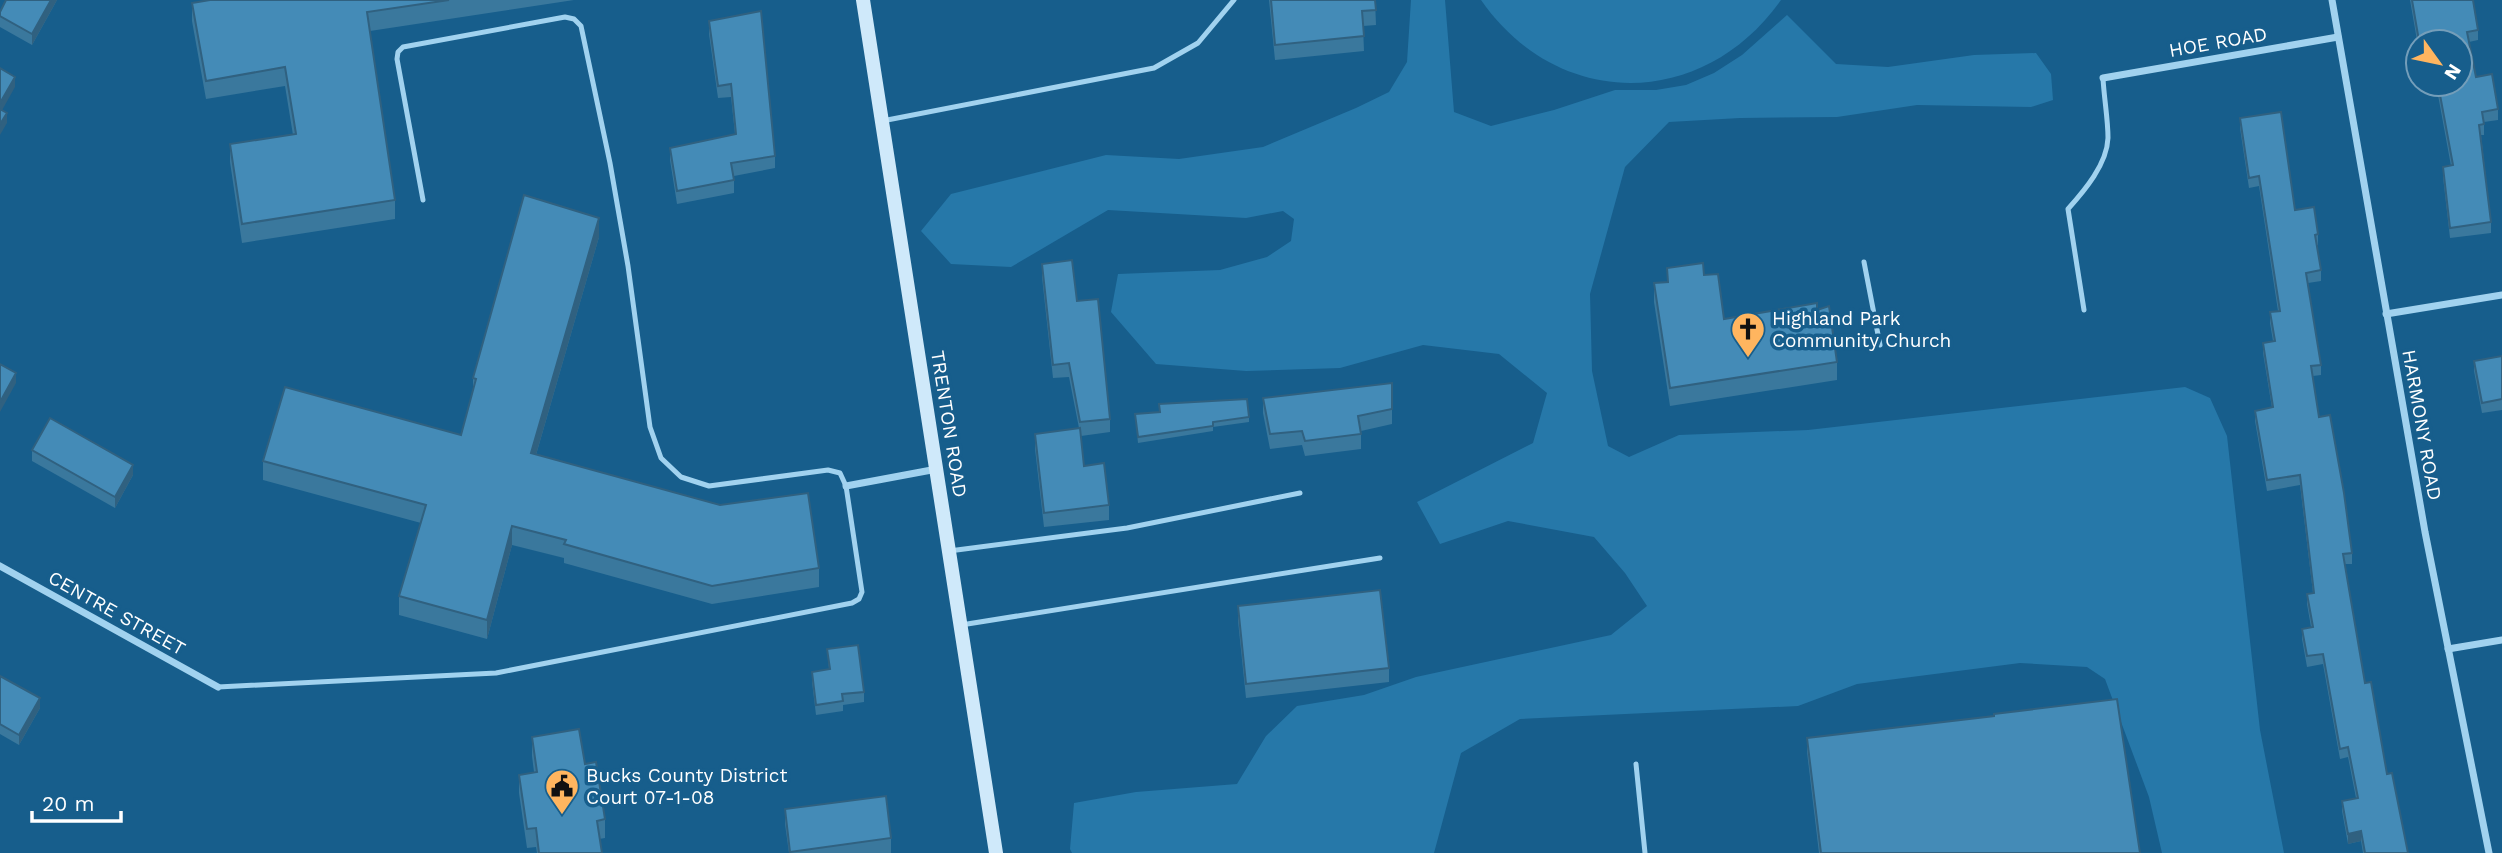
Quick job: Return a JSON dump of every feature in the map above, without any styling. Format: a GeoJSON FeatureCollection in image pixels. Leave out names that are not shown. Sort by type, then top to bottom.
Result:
{"type":"FeatureCollection","features":[{"type":"Feature","properties":{"kind":"main road","name":"TRENTON ROAD"},"geometry":{"type":"LineString","coordinates":[[863,0],[996,853]]}},
{"type":"Feature","properties":{"kind":"street","name":"HARMONY ROAD"},"geometry":{"type":"LineString","coordinates":[[2332,0],[2386,314],[2489,853]]}},
{"type":"Feature","properties":{"kind":"street","name":"HOE ROAD"},"geometry":{"type":"LineString","coordinates":[[2103,78],[2338,37]]}},
{"type":"Feature","properties":{"kind":"street"},"geometry":{"type":"LineString","coordinates":[[2386,314],[2502,295]]}},
{"type":"Feature","properties":{"kind":"street"},"geometry":{"type":"LineString","coordinates":[[846,486],[937,469]]}},
{"type":"Feature","properties":{"kind":"street","name":"CENTRE STREET"},"geometry":{"type":"LineString","coordinates":[[0,566],[218,687]]}},
{"type":"Feature","properties":{"kind":"street"},"geometry":{"type":"LineString","coordinates":[[2448,649],[2502,640]]}},
{"type":"Feature","properties":{"kind":"lane"},"geometry":{"type":"LineString","coordinates":[[883,121],[1154,68],[1198,43],[1234,0]]}},
{"type":"Feature","properties":{"kind":"lane"},"geometry":{"type":"LineString","coordinates":[[218,687],[496,673],[852,603],[859,599],[862,592],[846,486],[839,473],[828,470],[709,486],[681,477],[661,458],[650,427],[628,266],[610,163],[581,26],[574,19],[565,18],[403,47],[398,52],[423,200]]}},
{"type":"Feature","properties":{"kind":"lane"},"geometry":{"type":"LineString","coordinates":[[2084,310],[2068,209],[2086,188],[2101,162],[2108,141],[2103,78]]}},
{"type":"Feature","properties":{"kind":"lane"},"geometry":{"type":"LineString","coordinates":[[1864,262],[1880,345]]}},
{"type":"Feature","properties":{"kind":"lane"},"geometry":{"type":"LineString","coordinates":[[949,551],[1127,528],[1300,493]]}},
{"type":"Feature","properties":{"kind":"lane"},"geometry":{"type":"LineString","coordinates":[[961,625],[1380,558]]}},
{"type":"Feature","properties":{"kind":"lane"},"geometry":{"type":"LineString","coordinates":[[1636,764],[1646,853]]}},
{"type":"Feature","properties":{"kind":"shaded area"},"geometry":{"type":"Polygon","coordinates":[[[1411,0],[1445,0],[1454,112],[1491,126],[1554,110],[1615,90],[1656,90],[1686,85],[1714,73],[1742,55],[1787,15],[1836,64],[1888,67],[1974,55],[2036,53],[2051,74],[2053,100],[2031,107],[1917,105],[1837,117],[1669,122],[1625,167],[1590,294],[1592,371],[1608,446],[1629,457],[1679,435],[1808,430],[2185,387],[2210,398],[2227,436],[2260,730],[2284,853],[2162,853],[2149,797],[2105,679],[2087,667],[2020,663],[1857,684],[1798,706],[1520,719],[1461,753],[1434,853],[1072,853],[1070,849],[1074,803],[1136,792],[1237,784],[1266,736],[1297,706],[1364,695],[1416,677],[1611,635],[1647,606],[1625,573],[1594,537],[1508,521],[1440,544],[1417,502],[1533,443],[1547,393],[1499,354],[1423,345],[1340,368],[1246,371],[1156,364],[1111,312],[1118,274],[1220,270],[1267,257],[1291,241],[1294,219],[1283,211],[1246,218],[1108,210],[1011,267],[951,264],[921,231],[951,194],[1106,155],[1179,159],[1263,147],[1356,108],[1389,92],[1407,62],[1411,0]]]}},
{"type":"Feature","properties":{"kind":"shaded area"},"geometry":{"type":"Polygon","coordinates":[[[1481,0],[1781,0],[1749,36],[1712,62],[1672,78],[1631,83],[1589,78],[1549,62],[1513,36],[1481,0]]]}},
{"type":"Feature","properties":{"kind":"building"},"geometry":{"type":"Polygon","coordinates":[[[6,0],[51,0],[32,34],[0,16],[6,0]]]}},
{"type":"Feature","properties":{"kind":"building"},"geometry":{"type":"Polygon","coordinates":[[[210,0],[449,0],[367,12],[395,200],[242,224],[230,144],[296,134],[285,67],[206,81],[192,3],[210,0]]]}},
{"type":"Feature","properties":{"kind":"building"},"geometry":{"type":"Polygon","coordinates":[[[1271,0],[1375,0],[1376,10],[1362,11],[1364,36],[1275,45],[1271,0]]]}},
{"type":"Feature","properties":{"kind":"building"},"geometry":{"type":"Polygon","coordinates":[[[2412,0],[2473,0],[2478,30],[2417,28],[2412,0]]]}},
{"type":"Feature","properties":{"kind":"building"},"geometry":{"type":"Polygon","coordinates":[[[761,11],[775,156],[731,163],[734,180],[677,191],[670,148],[736,134],[731,84],[718,86],[709,21],[761,11]]]}},
{"type":"Feature","properties":{"kind":"building"},"geometry":{"type":"Polygon","coordinates":[[[2474,67],[2476,77],[2492,74],[2498,109],[2482,112],[2484,124],[2479,125],[2491,222],[2450,228],[2443,167],[2453,165],[2441,98],[2474,98],[2474,67]]]}},
{"type":"Feature","properties":{"kind":"building"},"geometry":{"type":"Polygon","coordinates":[[[0,68],[15,77],[0,103],[0,68]]]}},
{"type":"Feature","properties":{"kind":"building"},"geometry":{"type":"Polygon","coordinates":[[[0,109],[7,113],[0,124],[0,109]]]}},
{"type":"Feature","properties":{"kind":"building"},"geometry":{"type":"Polygon","coordinates":[[[2281,112],[2295,210],[2314,207],[2321,270],[2306,273],[2321,365],[2311,366],[2319,417],[2330,415],[2352,553],[2343,554],[2365,683],[2371,682],[2387,774],[2392,773],[2408,853],[2365,853],[2361,831],[2348,834],[2342,801],[2358,798],[2348,747],[2340,749],[2323,654],[2307,656],[2302,629],[2313,627],[2307,594],[2314,593],[2300,475],[2267,480],[2255,411],[2273,407],[2263,343],[2275,341],[2270,312],[2280,311],[2259,176],[2249,178],[2240,118],[2281,112]]]}},
{"type":"Feature","properties":{"kind":"building"},"geometry":{"type":"Polygon","coordinates":[[[524,195],[599,218],[531,453],[720,505],[808,493],[819,568],[712,586],[564,544],[566,540],[512,526],[487,620],[399,596],[426,505],[263,461],[285,387],[461,435],[476,379],[473,378],[524,195]]]}},
{"type":"Feature","properties":{"kind":"building"},"geometry":{"type":"Polygon","coordinates":[[[1072,260],[1077,301],[1098,299],[1110,419],[1080,422],[1069,363],[1053,365],[1042,264],[1072,260]]]}},
{"type":"Feature","properties":{"kind":"building","name":"Highland Park Community Church"},"geometry":{"type":"Polygon","coordinates":[[[1703,263],[1704,275],[1718,274],[1724,319],[1817,303],[1817,310],[1829,306],[1837,362],[1670,388],[1654,283],[1668,282],[1667,268],[1703,263]]]}},
{"type":"Feature","properties":{"kind":"building"},"geometry":{"type":"Polygon","coordinates":[[[2502,356],[2502,399],[2482,403],[2474,361],[2502,356]]]}},
{"type":"Feature","properties":{"kind":"building"},"geometry":{"type":"Polygon","coordinates":[[[0,364],[16,373],[0,402],[0,364]]]}},
{"type":"Feature","properties":{"kind":"building"},"geometry":{"type":"Polygon","coordinates":[[[1392,383],[1392,409],[1358,416],[1361,434],[1305,441],[1302,431],[1270,434],[1263,398],[1392,383]]]}},
{"type":"Feature","properties":{"kind":"building"},"geometry":{"type":"Polygon","coordinates":[[[1247,399],[1249,417],[1213,422],[1213,426],[1138,437],[1135,414],[1160,412],[1159,404],[1247,399]]]}},
{"type":"Feature","properties":{"kind":"building"},"geometry":{"type":"Polygon","coordinates":[[[50,418],[133,465],[115,497],[32,450],[50,418]]]}},
{"type":"Feature","properties":{"kind":"building"},"geometry":{"type":"Polygon","coordinates":[[[1080,428],[1084,466],[1104,463],[1109,505],[1044,513],[1035,434],[1080,428]]]}},
{"type":"Feature","properties":{"kind":"building"},"geometry":{"type":"Polygon","coordinates":[[[1380,590],[1389,668],[1246,684],[1238,606],[1380,590]]]}},
{"type":"Feature","properties":{"kind":"building"},"geometry":{"type":"Polygon","coordinates":[[[858,645],[864,692],[842,694],[843,701],[816,705],[812,672],[830,669],[827,649],[858,645]]]}},
{"type":"Feature","properties":{"kind":"building"},"geometry":{"type":"Polygon","coordinates":[[[0,676],[40,698],[19,735],[0,724],[0,676]]]}},
{"type":"Feature","properties":{"kind":"building"},"geometry":{"type":"Polygon","coordinates":[[[2117,699],[2140,853],[1821,853],[1807,738],[2117,699]]]}},
{"type":"Feature","properties":{"kind":"building","name":"Bucks County District Court 07-1-08"},"geometry":{"type":"Polygon","coordinates":[[[579,729],[585,764],[596,762],[605,819],[597,821],[602,853],[539,853],[536,828],[527,829],[519,775],[537,772],[532,737],[579,729]]]}},
{"type":"Feature","properties":{"kind":"building"},"geometry":{"type":"Polygon","coordinates":[[[886,796],[891,838],[790,852],[785,809],[886,796]]]}},
{"type":"Feature","properties":{"kind":"place","name":"Highland Park Community Church"},"geometry":{"type":"Point","coordinates":[1748,359]}},
{"type":"Feature","properties":{"kind":"place","name":"Bucks County District Court 07-1-08"},"geometry":{"type":"Point","coordinates":[562,816]}}]}
